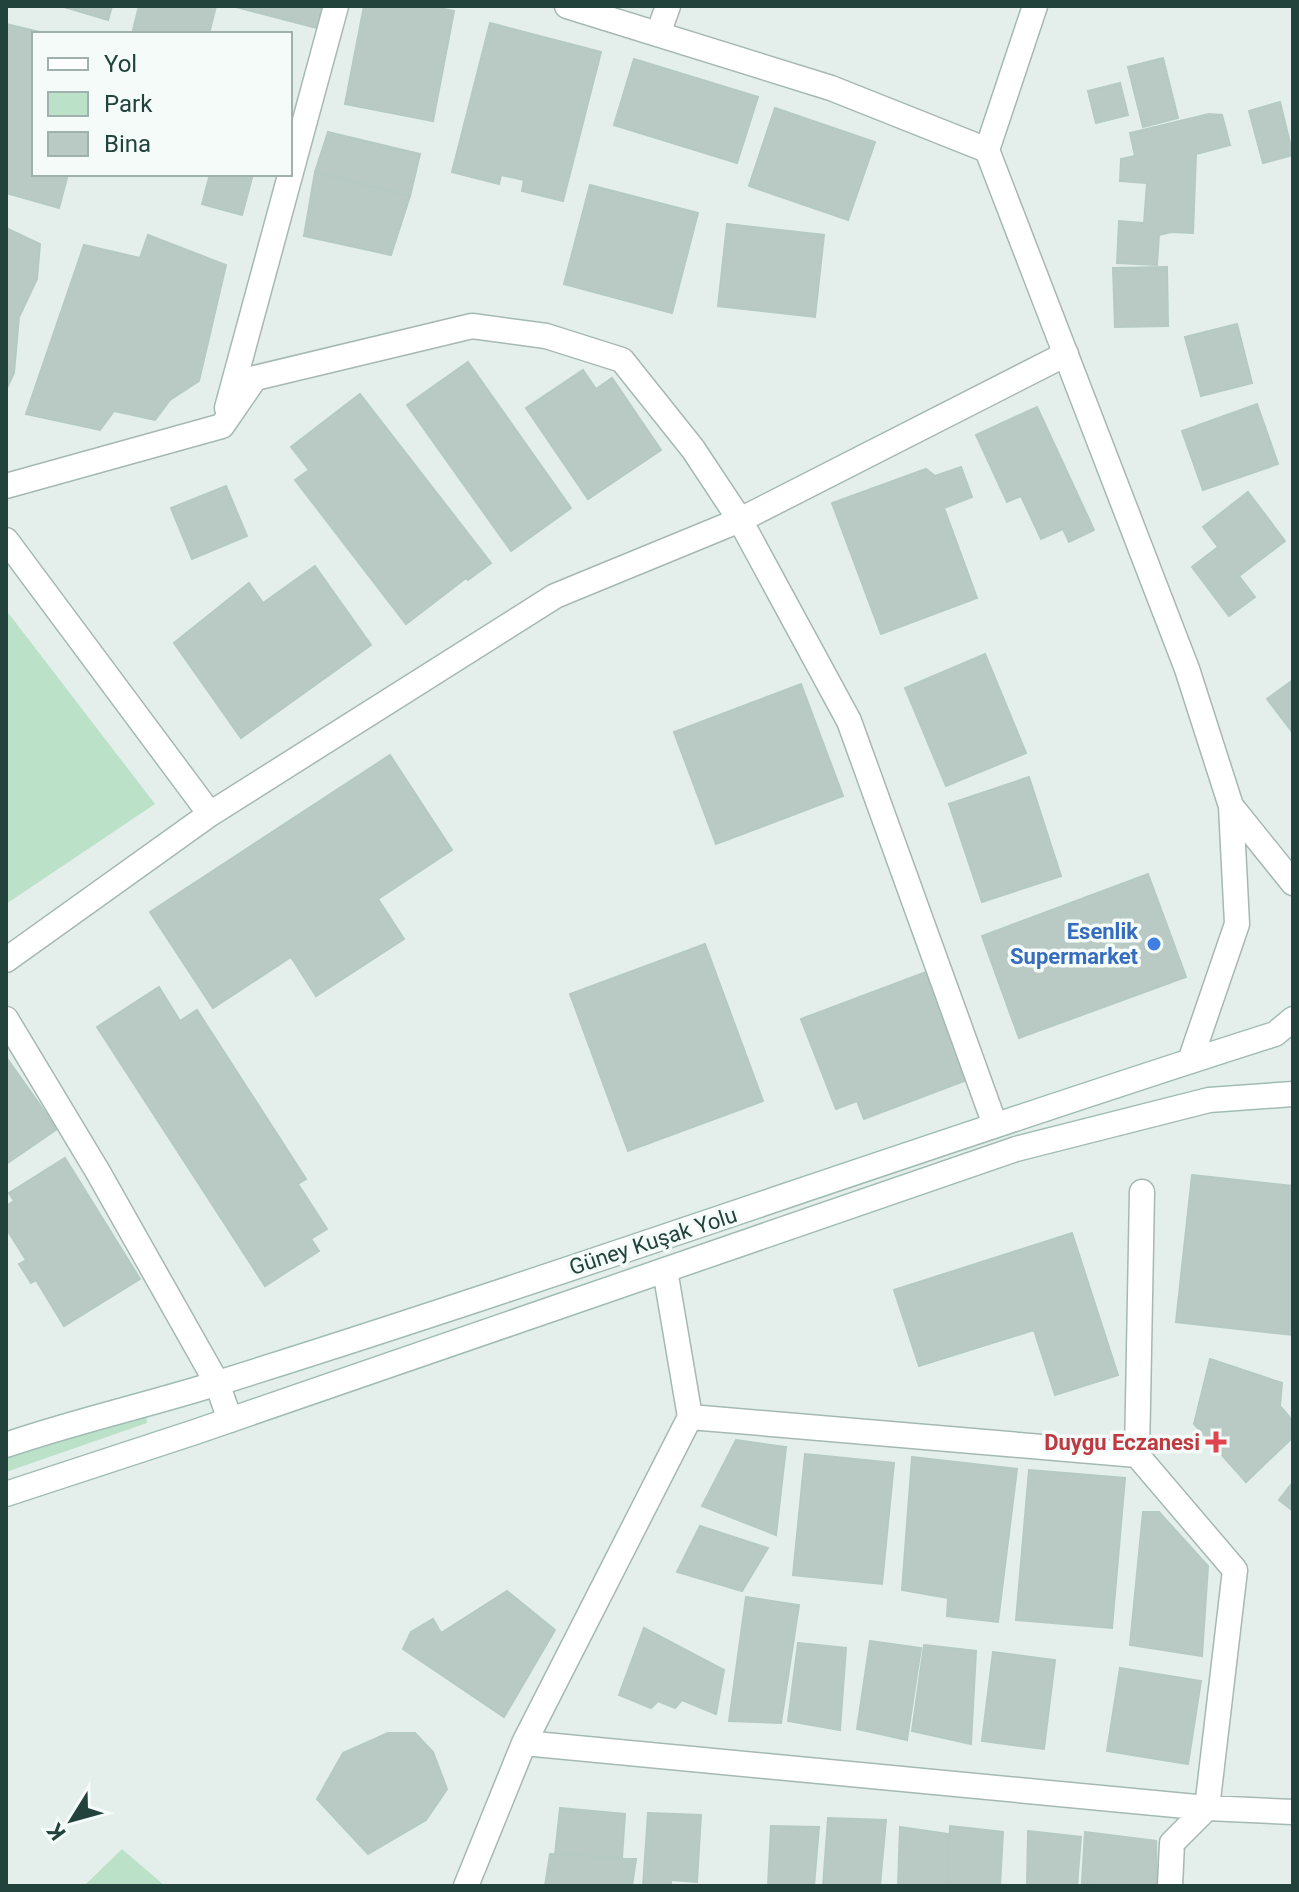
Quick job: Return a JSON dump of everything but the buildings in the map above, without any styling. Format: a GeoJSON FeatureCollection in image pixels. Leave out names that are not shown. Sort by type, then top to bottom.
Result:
{"type":"FeatureCollection","features":[{"type":"Feature","properties":{"kind":"street"},"geometry":{"type":"LineString","coordinates":[[292,168],[336,6]]}},
{"type":"Feature","properties":{"kind":"street"},"geometry":{"type":"LineString","coordinates":[[567,6],[831,88],[987,150]]}},
{"type":"Feature","properties":{"kind":"street"},"geometry":{"type":"LineString","coordinates":[[658,34],[668,6]]}},
{"type":"Feature","properties":{"kind":"street"},"geometry":{"type":"LineString","coordinates":[[1035,6],[987,150],[1187,669],[1231,806],[1237,924],[1190,1061]]}},
{"type":"Feature","properties":{"kind":"street"},"geometry":{"type":"LineString","coordinates":[[222,426],[290,176]]}},
{"type":"Feature","properties":{"kind":"street"},"geometry":{"type":"LineString","coordinates":[[6,486],[222,426],[255,378],[472,326],[546,336],[622,360],[693,449],[740,520],[849,721],[995,1125]]}},
{"type":"Feature","properties":{"kind":"street"},"geometry":{"type":"LineString","coordinates":[[6,960],[210,814],[555,596],[740,520],[1066,354]]}},
{"type":"Feature","properties":{"kind":"street"},"geometry":{"type":"LineString","coordinates":[[6,540],[210,814]]}},
{"type":"Feature","properties":{"kind":"street"},"geometry":{"type":"LineString","coordinates":[[1231,806],[1293,856]]}},
{"type":"Feature","properties":{"kind":"street"},"geometry":{"type":"LineString","coordinates":[[1231,806],[1293,883]]}},
{"type":"Feature","properties":{"kind":"street"},"geometry":{"type":"LineString","coordinates":[[6,1019],[98,1172],[217,1383],[230,1420]]}},
{"type":"Feature","properties":{"kind":"street","name":"Güney Kuşak Yolu"},"geometry":{"type":"LineString","coordinates":[[6,1445],[217,1383],[764,1205],[995,1125],[1275,1034],[1293,1019]]}},
{"type":"Feature","properties":{"kind":"street","name":"Güney Kuşak Yolu"},"geometry":{"type":"LineString","coordinates":[[6,1494],[1016,1149],[1209,1100],[1293,1094]]}},
{"type":"Feature","properties":{"kind":"street"},"geometry":{"type":"LineString","coordinates":[[1142,1192],[1137,1455],[1235,1570],[1207,1808],[1172,1843],[1170,1886]]}},
{"type":"Feature","properties":{"kind":"street"},"geometry":{"type":"LineString","coordinates":[[466,1886],[524,1743],[690,1417],[665,1270]]}},
{"type":"Feature","properties":{"kind":"street"},"geometry":{"type":"LineString","coordinates":[[690,1417],[1137,1455]]}},
{"type":"Feature","properties":{"kind":"street"},"geometry":{"type":"LineString","coordinates":[[524,1743],[1207,1808],[1293,1812]]}},
{"type":"Feature","properties":{"kind":"green space"},"geometry":{"type":"Polygon","coordinates":[[[6,610],[155,804],[6,904],[6,610]]]}},
{"type":"Feature","properties":{"kind":"green space"},"geometry":{"type":"Polygon","coordinates":[[[145,1407],[147,1423],[6,1472],[6,1454],[145,1407]]]}},
{"type":"Feature","properties":{"kind":"green space"},"geometry":{"type":"Polygon","coordinates":[[[122,1849],[165,1886],[84,1886],[122,1849]]]}},
{"type":"Feature","properties":{"kind":"place","name":"Esenlik Supermarket"},"geometry":{"type":"Point","coordinates":[1154,944]}},
{"type":"Feature","properties":{"kind":"place","name":"Duygu Eczanesi"},"geometry":{"type":"Point","coordinates":[1216,1442]}}]}
